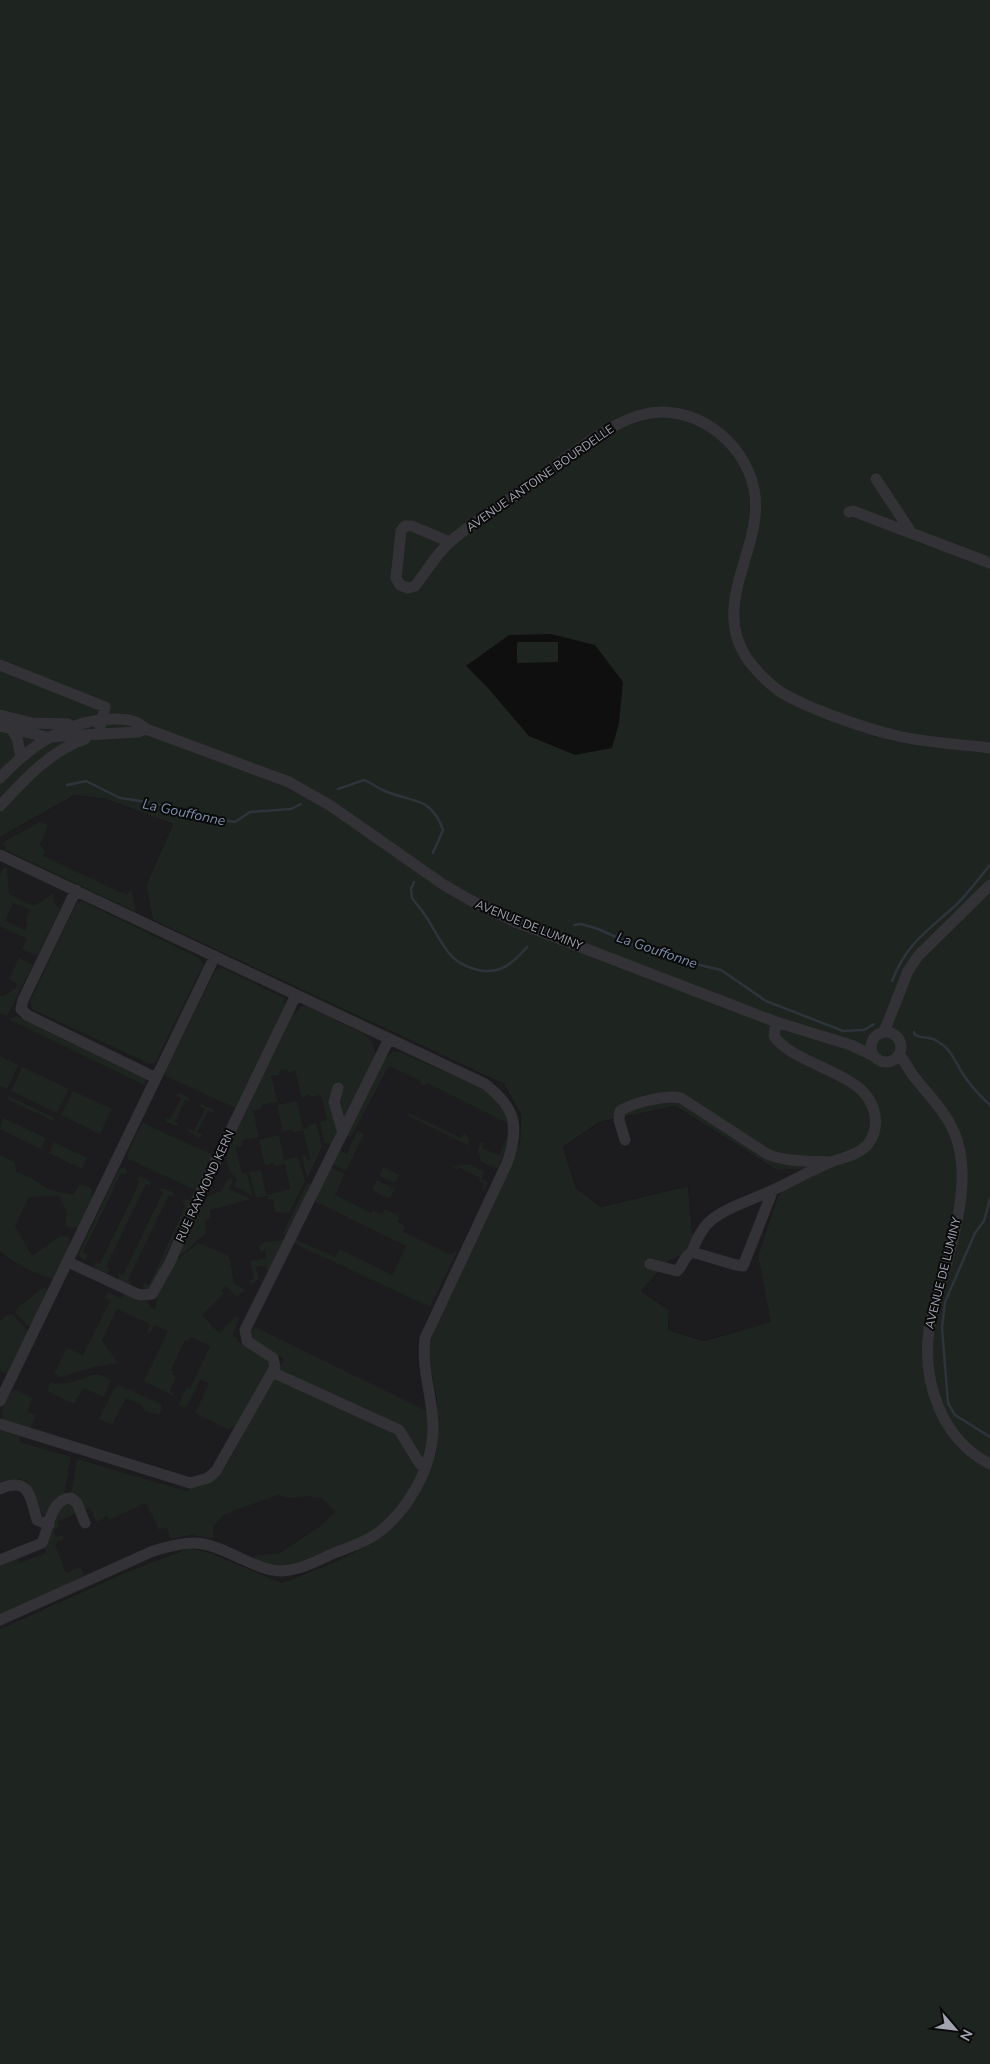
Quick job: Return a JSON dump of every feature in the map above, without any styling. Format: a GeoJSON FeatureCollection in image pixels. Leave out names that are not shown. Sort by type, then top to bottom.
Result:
{"type":"FeatureCollection","features":[{"type":"Feature","properties":{"kind":"street","name":"AVENUE ANTOINE BOURDELLE"},"geometry":{"type":"LineString","coordinates":[[450,542],[412,526],[405,526],[401,531],[397,582],[408,588],[416,586],[450,542],[610,428],[626,420],[651,413],[660,412],[692,417],[710,426],[730,443],[745,466],[754,489],[753,526],[735,594],[733,613],[739,642],[752,664],[778,690],[801,702],[853,722],[899,737],[990,748]]}},
{"type":"Feature","properties":{"kind":"street"},"geometry":{"type":"LineString","coordinates":[[876,480],[911,532]]}},
{"type":"Feature","properties":{"kind":"street"},"geometry":{"type":"LineString","coordinates":[[849,512],[853,511],[990,563]]}},
{"type":"Feature","properties":{"kind":"street"},"geometry":{"type":"LineString","coordinates":[[0,665],[105,707],[99,734]]}},
{"type":"Feature","properties":{"kind":"street","name":"AVENUE DE LUMINY"},"geometry":{"type":"LineString","coordinates":[[0,715],[32,723],[80,724]]}},
{"type":"Feature","properties":{"kind":"street","name":"AVENUE DE LUMINY"},"geometry":{"type":"LineString","coordinates":[[0,778],[21,757],[47,738],[80,724],[102,719],[139,722],[146,729],[289,782],[331,806],[444,884],[487,909],[516,922],[776,1022],[850,1045],[874,1056]]}},
{"type":"Feature","properties":{"kind":"street","name":"AVENUE DE LUMINY"},"geometry":{"type":"LineString","coordinates":[[0,726],[47,738],[138,732],[146,729]]}},
{"type":"Feature","properties":{"kind":"street"},"geometry":{"type":"LineString","coordinates":[[12,730],[17,738],[21,757]]}},
{"type":"Feature","properties":{"kind":"street","name":"AVENUE DE LUMINY"},"geometry":{"type":"LineString","coordinates":[[0,806],[44,762],[73,743],[99,734]]}},
{"type":"Feature","properties":{"kind":"street"},"geometry":{"type":"LineString","coordinates":[[0,854],[485,1084],[498,1094],[508,1106],[514,1120],[515,1137],[507,1163],[425,1338],[423,1366],[433,1429],[430,1452],[425,1467],[403,1507],[390,1522],[375,1535],[357,1544],[288,1571],[273,1571],[257,1566],[206,1543],[177,1543],[153,1550],[0,1620]]}},
{"type":"Feature","properties":{"kind":"street"},"geometry":{"type":"LineString","coordinates":[[884,1032],[908,971],[918,956],[990,885]]}},
{"type":"Feature","properties":{"kind":"street"},"geometry":{"type":"LineString","coordinates":[[76,890],[23,1000],[21,1008],[27,1015],[156,1078]]}},
{"type":"Feature","properties":{"kind":"street"},"geometry":{"type":"LineString","coordinates":[[0,1401],[215,956]]}},
{"type":"Feature","properties":{"kind":"street","name":"RUE RAYMOND KERN"},"geometry":{"type":"LineString","coordinates":[[68,1262],[135,1293],[142,1295],[152,1294],[170,1262],[201,1192],[296,994]]}},
{"type":"Feature","properties":{"kind":"street"},"geometry":{"type":"LineString","coordinates":[[895,1008],[896,1034],[902,1044],[895,1058],[880,1061],[874,1056],[871,1049],[872,1042],[877,1035],[884,1032],[896,1034]]}},
{"type":"Feature","properties":{"kind":"street"},"geometry":{"type":"LineString","coordinates":[[650,1264],[677,1271],[686,1255],[692,1252],[702,1229],[720,1214],[832,1162],[855,1154],[868,1144],[876,1120],[872,1104],[867,1096],[860,1089],[778,1042],[774,1036],[776,1022]]}},
{"type":"Feature","properties":{"kind":"street"},"geometry":{"type":"LineString","coordinates":[[0,1424],[190,1483],[208,1478],[222,1463],[272,1372],[275,1362],[273,1358],[247,1341],[245,1330],[389,1039]]}},
{"type":"Feature","properties":{"kind":"street","name":"AVENUE DE LUMINY"},"geometry":{"type":"LineString","coordinates":[[850,1045],[872,1042]]}},
{"type":"Feature","properties":{"kind":"street","name":"AVENUE DE LUMINY"},"geometry":{"type":"LineString","coordinates":[[895,1058],[912,1074],[946,1117],[955,1134],[962,1169],[961,1200],[929,1330],[926,1346],[928,1374],[935,1400],[948,1424],[964,1444],[990,1464]]}},
{"type":"Feature","properties":{"kind":"street"},"geometry":{"type":"LineString","coordinates":[[338,1088],[334,1102],[342,1133]]}},
{"type":"Feature","properties":{"kind":"street"},"geometry":{"type":"LineString","coordinates":[[625,1140],[619,1120],[620,1111],[644,1102],[675,1096],[767,1154],[790,1161],[832,1162]]}},
{"type":"Feature","properties":{"kind":"street"},"geometry":{"type":"LineString","coordinates":[[692,1252],[736,1266],[743,1266],[773,1190]]}},
{"type":"Feature","properties":{"kind":"street"},"geometry":{"type":"LineString","coordinates":[[272,1372],[399,1430],[420,1464],[425,1467]]}},
{"type":"Feature","properties":{"kind":"street"},"geometry":{"type":"LineString","coordinates":[[0,1489],[11,1484],[23,1486],[28,1490],[37,1520],[49,1525]]}},
{"type":"Feature","properties":{"kind":"street"},"geometry":{"type":"LineString","coordinates":[[0,1560],[42,1543],[57,1505],[66,1498],[71,1498],[77,1504],[85,1524]]}},
{"type":"Feature","properties":{"kind":"shaded area"},"geometry":{"type":"Polygon","coordinates":[[[0,0],[990,0],[990,2064],[0,2064],[0,1629],[124,1573],[189,1548],[208,1552],[282,1583],[335,1562],[379,1539],[425,1481],[437,1450],[437,1400],[427,1351],[439,1318],[520,1142],[521,1115],[504,1084],[153,920],[146,885],[173,824],[106,799],[75,795],[0,837],[0,0]],[[551,634],[509,635],[466,666],[488,688],[529,736],[575,755],[612,748],[619,723],[623,682],[595,645],[551,634]],[[675,1106],[599,1122],[563,1147],[576,1188],[601,1207],[688,1186],[692,1231],[699,1249],[668,1261],[641,1291],[669,1310],[668,1330],[704,1341],[771,1322],[758,1256],[778,1196],[801,1169],[775,1169],[675,1106]]]}},
{"type":"Feature","properties":{"kind":"shaded area"},"geometry":{"type":"Polygon","coordinates":[[[517,642],[558,642],[558,662],[517,663],[517,642]]]}},
{"type":"Feature","properties":{"kind":"shaded area"},"geometry":{"type":"Polygon","coordinates":[[[75,795],[106,799],[173,824],[146,885],[153,920],[504,1084],[521,1115],[520,1142],[427,1351],[437,1400],[437,1450],[425,1481],[379,1539],[335,1562],[282,1583],[208,1552],[189,1548],[124,1573],[0,1629],[0,837],[75,795]]]}},
{"type":"Feature","properties":{"kind":"shaded area"},"geometry":{"type":"Polygon","coordinates":[[[40,822],[48,825],[40,845],[45,851],[43,856],[127,895],[130,890],[136,912],[6,850],[5,845],[1,845],[40,822]]]}},
{"type":"Feature","properties":{"kind":"shaded area"},"geometry":{"type":"Polygon","coordinates":[[[4,867],[7,868],[9,894],[34,906],[53,893],[54,902],[60,909],[37,956],[22,949],[27,939],[0,926],[0,874],[4,867]],[[13,903],[5,921],[25,930],[28,922],[25,921],[30,910],[13,903]]]}},
{"type":"Feature","properties":{"kind":"shaded area"},"geometry":{"type":"Polygon","coordinates":[[[77,902],[84,902],[199,958],[203,965],[155,1063],[148,1063],[32,1009],[30,1001],[77,902]]]}},
{"type":"Feature","properties":{"kind":"shaded area"},"geometry":{"type":"Polygon","coordinates":[[[19,958],[33,964],[7,1016],[0,1013],[0,995],[3,996],[15,989],[17,984],[9,979],[19,958]]]}},
{"type":"Feature","properties":{"kind":"shaded area"},"geometry":{"type":"Polygon","coordinates":[[[223,968],[284,998],[285,1006],[235,1108],[166,1076],[166,1070],[215,971],[223,968]]]}},
{"type":"Feature","properties":{"kind":"shaded area"},"geometry":{"type":"Polygon","coordinates":[[[302,1006],[307,1006],[364,1034],[373,1044],[375,1057],[332,1145],[324,1142],[320,1122],[327,1120],[321,1095],[311,1097],[310,1094],[302,1098],[295,1070],[288,1073],[287,1069],[279,1071],[279,1075],[271,1076],[278,1102],[261,1105],[261,1109],[253,1111],[259,1137],[242,1140],[243,1146],[236,1148],[242,1174],[247,1173],[253,1196],[234,1186],[237,1180],[227,1165],[227,1153],[292,1016],[302,1006]]]}},
{"type":"Feature","properties":{"kind":"shaded area"},"geometry":{"type":"Polygon","coordinates":[[[17,1016],[145,1077],[146,1086],[8,1019],[17,1016]]]}},
{"type":"Feature","properties":{"kind":"shaded area"},"geometry":{"type":"Polygon","coordinates":[[[393,1052],[400,1052],[490,1093],[507,1113],[510,1136],[498,1169],[481,1162],[478,1150],[481,1142],[485,1143],[482,1148],[499,1155],[507,1136],[507,1123],[427,1083],[425,1086],[420,1084],[421,1081],[389,1066],[351,1137],[347,1135],[340,1150],[347,1154],[357,1131],[364,1134],[346,1171],[331,1164],[382,1061],[393,1052]]]}},
{"type":"Feature","properties":{"kind":"shaded area"},"geometry":{"type":"Polygon","coordinates":[[[0,1056],[18,1065],[7,1089],[0,1086],[0,1056]]]}},
{"type":"Feature","properties":{"kind":"shaded area"},"geometry":{"type":"Polygon","coordinates":[[[22,1067],[69,1089],[57,1113],[11,1091],[22,1067]]]}},
{"type":"Feature","properties":{"kind":"shaded area"},"geometry":{"type":"Polygon","coordinates":[[[73,1091],[112,1109],[100,1134],[61,1115],[73,1091]]]}},
{"type":"Feature","properties":{"kind":"shaded area"},"geometry":{"type":"Polygon","coordinates":[[[180,1093],[188,1097],[190,1102],[185,1100],[175,1122],[179,1124],[176,1126],[166,1122],[165,1117],[170,1119],[181,1098],[175,1095],[180,1093]]]}},
{"type":"Feature","properties":{"kind":"shaded area"},"geometry":{"type":"Polygon","coordinates":[[[8,1096],[55,1118],[53,1121],[7,1099],[8,1096]]]}},
{"type":"Feature","properties":{"kind":"shaded area"},"geometry":{"type":"Polygon","coordinates":[[[297,1101],[303,1129],[308,1128],[308,1125],[316,1123],[322,1146],[307,1179],[302,1156],[306,1155],[307,1160],[310,1159],[303,1130],[293,1132],[292,1129],[283,1132],[277,1105],[297,1101]]]}},
{"type":"Feature","properties":{"kind":"shaded area"},"geometry":{"type":"Polygon","coordinates":[[[202,1104],[214,1110],[213,1113],[208,1111],[197,1132],[203,1135],[198,1138],[188,1129],[194,1131],[205,1109],[199,1106],[202,1104]]]}},
{"type":"Feature","properties":{"kind":"shaded area"},"geometry":{"type":"Polygon","coordinates":[[[675,1106],[775,1169],[802,1169],[778,1196],[758,1256],[772,1322],[704,1341],[668,1330],[669,1310],[641,1291],[668,1261],[699,1249],[692,1231],[688,1186],[601,1207],[576,1188],[563,1147],[599,1122],[675,1106]]]}},
{"type":"Feature","properties":{"kind":"shaded area"},"geometry":{"type":"Polygon","coordinates":[[[409,1113],[461,1138],[464,1133],[469,1139],[468,1150],[466,1150],[468,1145],[408,1116],[409,1113]]]}},
{"type":"Feature","properties":{"kind":"shaded area"},"geometry":{"type":"Polygon","coordinates":[[[3,1118],[46,1138],[41,1149],[0,1129],[3,1118]]]}},
{"type":"Feature","properties":{"kind":"shaded area"},"geometry":{"type":"Polygon","coordinates":[[[143,1123],[211,1154],[213,1159],[196,1190],[128,1159],[127,1154],[143,1123]]]}},
{"type":"Feature","properties":{"kind":"shaded area"},"geometry":{"type":"Polygon","coordinates":[[[279,1135],[284,1160],[298,1157],[305,1181],[289,1213],[275,1212],[273,1199],[268,1199],[267,1196],[256,1198],[249,1172],[261,1170],[266,1195],[290,1189],[285,1164],[275,1167],[273,1163],[265,1166],[259,1140],[279,1135]]]}},
{"type":"Feature","properties":{"kind":"shaded area"},"geometry":{"type":"Polygon","coordinates":[[[54,1142],[87,1158],[82,1169],[49,1153],[54,1142]]]}},
{"type":"Feature","properties":{"kind":"shaded area"},"geometry":{"type":"Polygon","coordinates":[[[0,1155],[15,1162],[16,1172],[31,1178],[48,1189],[73,1195],[80,1184],[91,1188],[93,1197],[79,1226],[72,1228],[65,1226],[67,1212],[59,1196],[29,1197],[15,1226],[32,1256],[60,1236],[69,1237],[70,1245],[54,1279],[26,1268],[0,1251],[0,1155]]]}},
{"type":"Feature","properties":{"kind":"shaded area"},"geometry":{"type":"Polygon","coordinates":[[[469,1164],[485,1172],[481,1179],[488,1182],[484,1189],[482,1188],[484,1184],[479,1181],[480,1178],[458,1167],[457,1170],[452,1167],[469,1164]]]}},
{"type":"Feature","properties":{"kind":"shaded area"},"geometry":{"type":"Polygon","coordinates":[[[330,1167],[345,1174],[335,1195],[371,1213],[373,1210],[382,1215],[385,1209],[400,1217],[397,1222],[405,1226],[403,1232],[452,1255],[456,1250],[457,1252],[430,1307],[293,1243],[295,1239],[335,1257],[339,1249],[392,1275],[406,1246],[314,1201],[330,1167]]]}},
{"type":"Feature","properties":{"kind":"shaded area"},"geometry":{"type":"Polygon","coordinates":[[[383,1167],[399,1175],[395,1183],[379,1176],[383,1167]]]}},
{"type":"Feature","properties":{"kind":"shaded area"},"geometry":{"type":"Polygon","coordinates":[[[121,1168],[125,1168],[127,1171],[126,1175],[121,1174],[83,1252],[88,1255],[84,1260],[78,1255],[121,1168]]]}},
{"type":"Feature","properties":{"kind":"shaded area"},"geometry":{"type":"Polygon","coordinates":[[[140,1176],[150,1181],[150,1186],[146,1184],[106,1267],[110,1269],[105,1274],[95,1269],[94,1262],[100,1264],[140,1181],[136,1179],[140,1176]]]}},
{"type":"Feature","properties":{"kind":"shaded area"},"geometry":{"type":"Polygon","coordinates":[[[230,1178],[233,1180],[229,1189],[251,1199],[210,1210],[211,1218],[205,1221],[206,1233],[177,1257],[206,1197],[221,1191],[230,1178]]]}},
{"type":"Feature","properties":{"kind":"shaded area"},"geometry":{"type":"Polygon","coordinates":[[[377,1180],[395,1189],[390,1199],[372,1190],[377,1180]]]}},
{"type":"Feature","properties":{"kind":"shaded area"},"geometry":{"type":"Polygon","coordinates":[[[307,1183],[313,1186],[288,1234],[282,1235],[307,1183]]]}},
{"type":"Feature","properties":{"kind":"shaded area"},"geometry":{"type":"Polygon","coordinates":[[[161,1188],[173,1192],[174,1196],[169,1195],[128,1280],[133,1282],[129,1284],[119,1280],[119,1273],[123,1275],[163,1192],[159,1190],[161,1188]]]}},
{"type":"Feature","properties":{"kind":"shaded area"},"geometry":{"type":"Polygon","coordinates":[[[184,1199],[190,1200],[189,1207],[157,1275],[148,1290],[143,1289],[145,1283],[149,1285],[185,1207],[182,1203],[184,1199]]]}},
{"type":"Feature","properties":{"kind":"shaded area"},"geometry":{"type":"Polygon","coordinates":[[[283,1240],[284,1242],[271,1271],[266,1269],[265,1265],[256,1267],[259,1279],[251,1285],[249,1280],[254,1279],[250,1261],[267,1258],[265,1251],[260,1252],[259,1246],[264,1242],[283,1240]]]}},
{"type":"Feature","properties":{"kind":"shaded area"},"geometry":{"type":"Polygon","coordinates":[[[198,1243],[227,1255],[230,1259],[234,1283],[245,1290],[237,1297],[226,1286],[222,1290],[224,1293],[202,1315],[219,1333],[236,1316],[239,1320],[232,1335],[238,1338],[237,1341],[270,1359],[271,1363],[237,1426],[228,1429],[195,1413],[209,1384],[201,1379],[186,1408],[178,1405],[187,1387],[190,1389],[210,1346],[191,1337],[188,1341],[185,1340],[171,1370],[174,1371],[172,1374],[176,1376],[170,1391],[174,1394],[173,1396],[144,1381],[168,1331],[154,1325],[150,1333],[147,1332],[150,1324],[117,1309],[102,1340],[118,1363],[94,1367],[61,1377],[54,1374],[67,1348],[83,1355],[110,1301],[105,1298],[108,1292],[120,1298],[126,1293],[141,1301],[147,1301],[151,1308],[155,1309],[157,1296],[175,1261],[198,1243]]]}},
{"type":"Feature","properties":{"kind":"shaded area"},"geometry":{"type":"Polygon","coordinates":[[[44,1287],[49,1292],[32,1327],[27,1325],[15,1313],[18,1307],[44,1287]]]}},
{"type":"Feature","properties":{"kind":"shaded area"},"geometry":{"type":"Polygon","coordinates":[[[8,1314],[13,1315],[28,1331],[9,1373],[0,1371],[0,1321],[8,1314]]]}},
{"type":"Feature","properties":{"kind":"shaded area"},"geometry":{"type":"Polygon","coordinates":[[[255,1327],[427,1411],[429,1435],[427,1453],[403,1502],[379,1527],[359,1538],[292,1565],[279,1567],[259,1561],[252,1556],[280,1553],[322,1525],[335,1512],[322,1498],[306,1496],[288,1498],[278,1495],[236,1510],[224,1515],[213,1527],[213,1539],[191,1535],[170,1539],[167,1527],[159,1530],[146,1503],[109,1520],[107,1516],[96,1522],[90,1508],[84,1510],[71,1495],[77,1459],[189,1492],[190,1486],[210,1482],[225,1468],[284,1359],[250,1337],[251,1331],[255,1327]]]}},
{"type":"Feature","properties":{"kind":"shaded area"},"geometry":{"type":"Polygon","coordinates":[[[93,1375],[101,1375],[111,1380],[104,1397],[83,1388],[74,1404],[47,1391],[50,1382],[61,1384],[93,1375]]]}},
{"type":"Feature","properties":{"kind":"shaded area"},"geometry":{"type":"Polygon","coordinates":[[[119,1385],[161,1404],[162,1408],[159,1415],[144,1411],[142,1405],[126,1398],[112,1425],[99,1419],[114,1389],[119,1385]]]}},
{"type":"Feature","properties":{"kind":"shaded area"},"geometry":{"type":"Polygon","coordinates":[[[14,1389],[33,1398],[27,1411],[36,1416],[29,1430],[3,1420],[2,1412],[5,1403],[14,1389]]]}},
{"type":"Feature","properties":{"kind":"shaded area"},"geometry":{"type":"Polygon","coordinates":[[[0,1430],[20,1436],[19,1442],[71,1457],[64,1495],[54,1501],[46,1519],[38,1508],[28,1482],[19,1478],[0,1485],[0,1430]]]}},
{"type":"Feature","properties":{"kind":"shaded area"},"geometry":{"type":"Polygon","coordinates":[[[71,1503],[77,1513],[57,1522],[59,1527],[55,1529],[54,1533],[57,1537],[62,1535],[64,1539],[55,1544],[66,1573],[80,1567],[84,1576],[0,1615],[0,1563],[16,1557],[19,1563],[46,1553],[44,1546],[62,1504],[71,1503]]]}},
{"type":"Feature","properties":{"kind":"waterway","name":"La Gouffonne"},"geometry":{"type":"LineString","coordinates":[[338,789],[364,780],[385,791],[427,806],[433,811],[443,830],[433,853]]}},
{"type":"Feature","properties":{"kind":"waterway","name":"La Gouffonne"},"geometry":{"type":"LineString","coordinates":[[67,785],[86,781],[120,798],[154,803],[188,814],[235,822],[250,812],[291,809],[301,804]]}},
{"type":"Feature","properties":{"kind":"waterway"},"geometry":{"type":"LineString","coordinates":[[892,981],[904,956],[919,938],[957,904],[990,865]]}},
{"type":"Feature","properties":{"kind":"waterway","name":"La Gouffonne"},"geometry":{"type":"LineString","coordinates":[[414,882],[411,889],[412,898],[426,916],[448,952],[460,963],[478,970],[493,971],[511,963],[527,947]]}},
{"type":"Feature","properties":{"kind":"waterway","name":"La Gouffonne"},"geometry":{"type":"LineString","coordinates":[[574,925],[581,924],[598,929],[641,948],[674,959],[721,970],[766,1001],[843,1031],[864,1030],[874,1024]]}},
{"type":"Feature","properties":{"kind":"waterway","name":"La Gouffonne"},"geometry":{"type":"LineString","coordinates":[[914,1032],[915,1035],[934,1039],[945,1047],[967,1080],[990,1105]]}},
{"type":"Feature","properties":{"kind":"waterway","name":"La Gouffonne"},"geometry":{"type":"LineString","coordinates":[[990,1199],[984,1221],[975,1233],[945,1302],[942,1328],[948,1403],[955,1415],[990,1437]]}}]}
